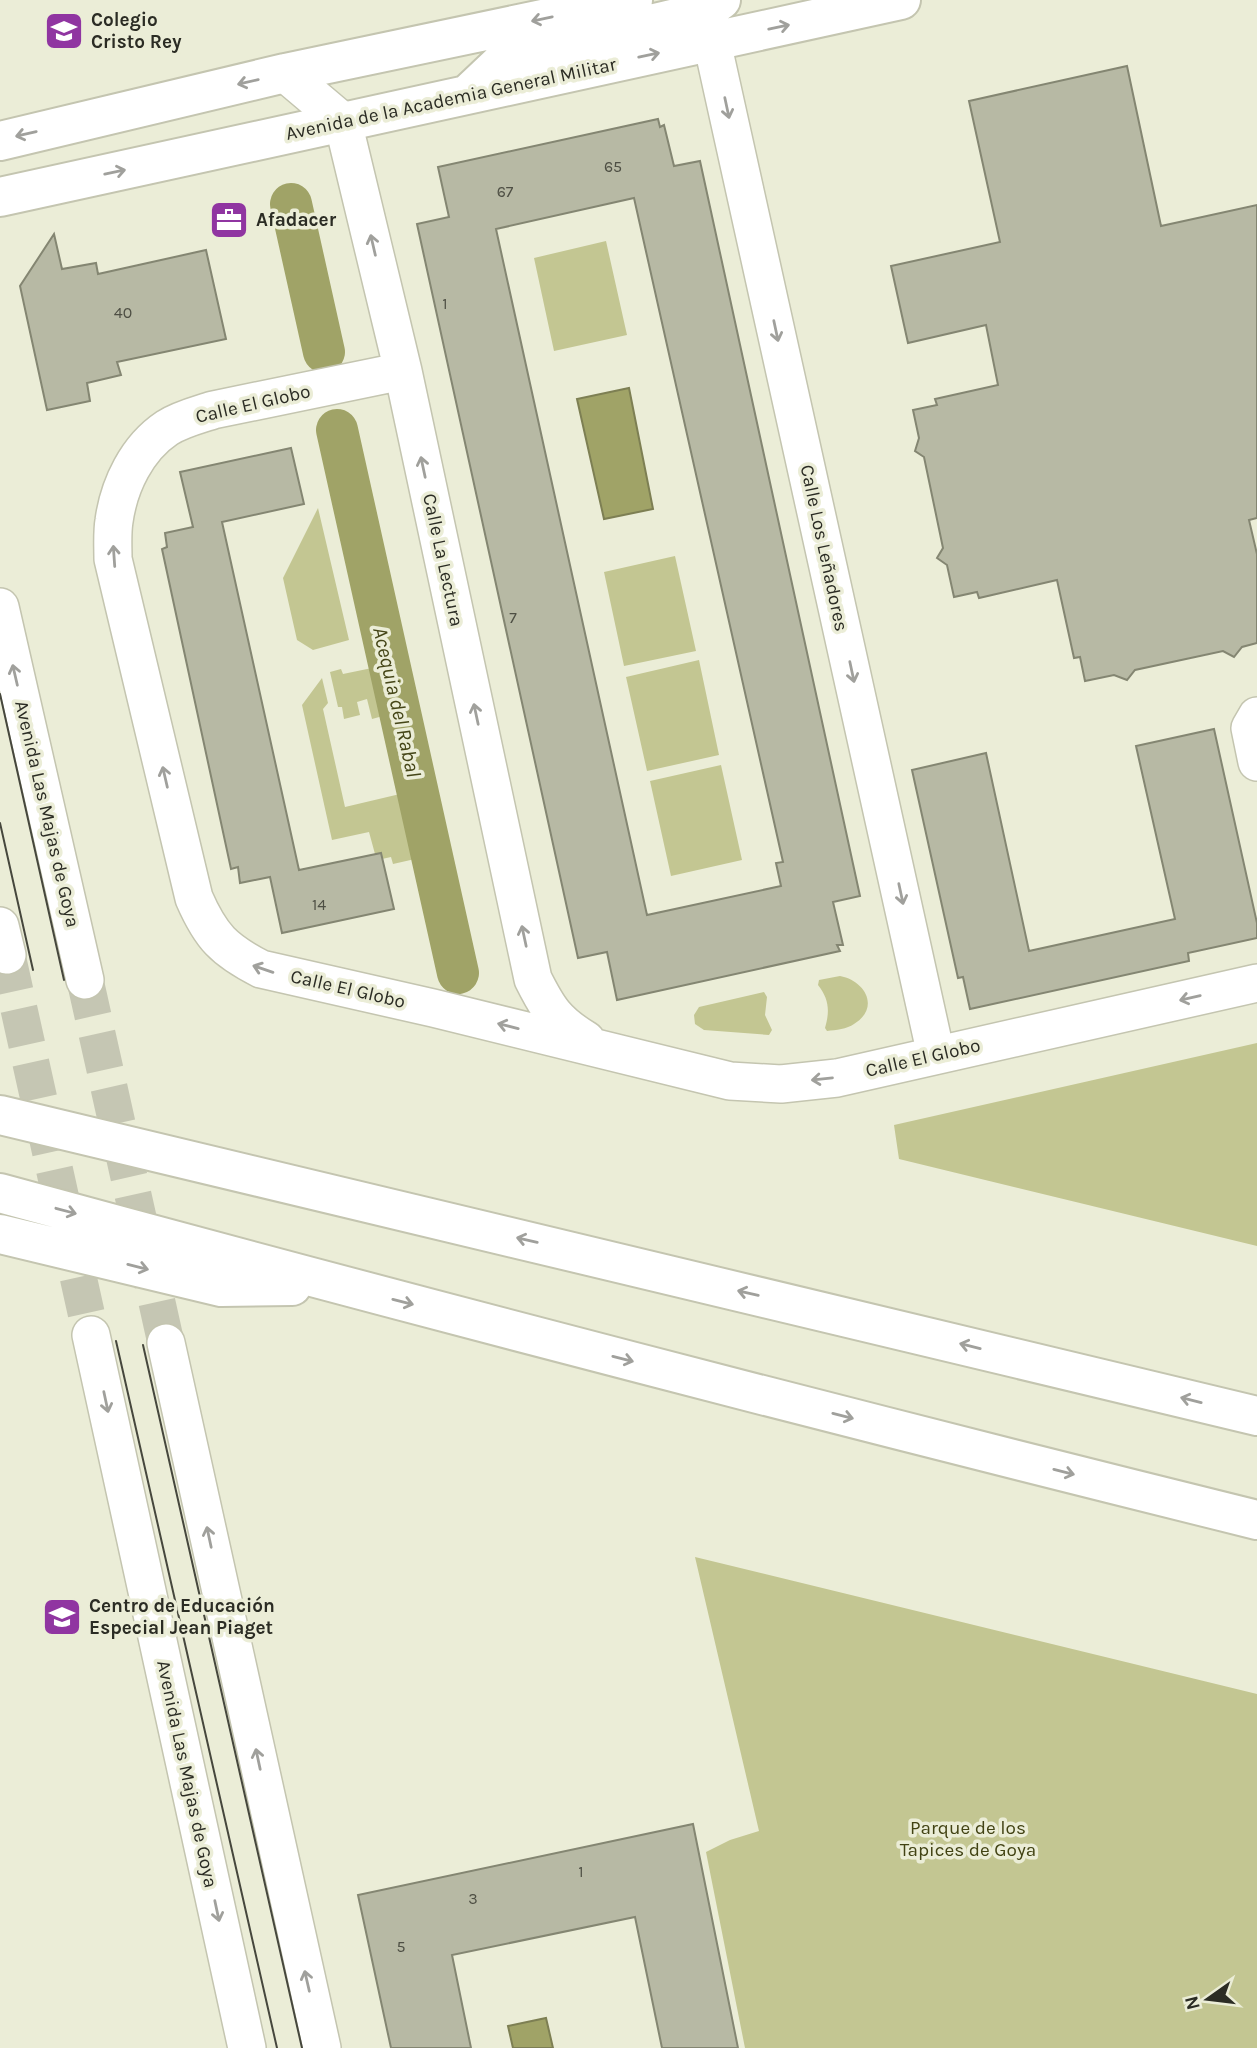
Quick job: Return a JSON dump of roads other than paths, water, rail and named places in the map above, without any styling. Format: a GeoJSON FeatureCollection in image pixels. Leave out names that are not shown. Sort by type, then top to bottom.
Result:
{"type":"FeatureCollection","features":[{"type":"Feature","properties":{"kind":"main road"},"geometry":{"type":"LineString","coordinates":[[0,141],[285,73],[633,0]]}},
{"type":"Feature","properties":{"kind":"main road","name":"Avenida de la Academia General Militar"},"geometry":{"type":"LineString","coordinates":[[0,197],[469,93],[703,14],[901,0]]}},
{"type":"Feature","properties":{"kind":"main road"},"geometry":{"type":"LineString","coordinates":[[3,1115],[1257,1416]]}},
{"type":"Feature","properties":{"kind":"main road"},"geometry":{"type":"LineString","coordinates":[[0,1193],[337,1285],[994,1455],[1257,1520]]}},
{"type":"Feature","properties":{"kind":"main road"},"geometry":{"type":"LineString","coordinates":[[0,1234],[221,1287],[337,1285]]}},
{"type":"Feature","properties":{"kind":"street","name":"Calle Los Leñadores"},"geometry":{"type":"LineString","coordinates":[[703,14],[936,1055]]}},
{"type":"Feature","properties":{"kind":"street"},"geometry":{"type":"LineString","coordinates":[[285,73],[343,122]]}},
{"type":"Feature","properties":{"kind":"street","name":"Calle La Lectura"},"geometry":{"type":"LineString","coordinates":[[343,122],[403,372],[533,979],[549,1010],[568,1030],[599,1048]]}},
{"type":"Feature","properties":{"kind":"street","name":"Calle El Globo"},"geometry":{"type":"LineString","coordinates":[[403,372],[213,410],[168,428],[145,446],[130,471],[114,521],[113,559],[194,898],[205,924],[220,943],[239,958],[261,970],[730,1081],[781,1084],[837,1078],[1257,983]]}},
{"type":"Feature","properties":{"kind":"street","name":"Avenida Las Majas de Goya"},"geometry":{"type":"LineString","coordinates":[[0,607],[85,980]]}},
{"type":"Feature","properties":{"kind":"street"},"geometry":{"type":"LineString","coordinates":[[1257,716],[1250,728],[1257,762]]}},
{"type":"Feature","properties":{"kind":"street","name":"Avenida Las Majas de Goya"},"geometry":{"type":"LineString","coordinates":[[91,1335],[247,2048]]}},
{"type":"Feature","properties":{"kind":"street"},"geometry":{"type":"LineString","coordinates":[[166,1343],[322,2048]]}},
{"type":"Feature","properties":{"kind":"waterway","name":"Acequia del Rabal"},"geometry":{"type":"LineString","coordinates":[[291,204],[324,352]]}},
{"type":"Feature","properties":{"kind":"waterway","name":"Acequia del Rabal"},"geometry":{"type":"LineString","coordinates":[[337,430],[458,973]]}},
{"type":"Feature","properties":{"kind":"tunnel"},"geometry":{"type":"LineString","coordinates":[[7,955],[91,1335]]}},
{"type":"Feature","properties":{"kind":"tunnel"},"geometry":{"type":"LineString","coordinates":[[85,980],[166,1343]]}},
{"type":"Feature","properties":{"kind":"tram line"},"geometry":{"type":"LineString","coordinates":[[0,694],[64,980]]}},
{"type":"Feature","properties":{"kind":"tram line"},"geometry":{"type":"LineString","coordinates":[[0,823],[33,970]]}},
{"type":"Feature","properties":{"kind":"tram line"},"geometry":{"type":"LineString","coordinates":[[116,1341],[277,2048]]}},
{"type":"Feature","properties":{"kind":"tram line"},"geometry":{"type":"LineString","coordinates":[[143,1345],[302,2048]]}},
{"type":"Feature","properties":{"kind":"place","name":"Colegio Cristo Rey"},"geometry":{"type":"Point","coordinates":[64,31]}},
{"type":"Feature","properties":{"kind":"place","name":"Afadacer"},"geometry":{"type":"Point","coordinates":[229,220]}},
{"type":"Feature","properties":{"kind":"place","name":"Centro de Educación Especial Jean Piaget"},"geometry":{"type":"Point","coordinates":[62,1617]}},
{"type":"Feature","properties":{"kind":"park label","name":"Parque de los Tapices de Goya"},"geometry":{"type":"Point","coordinates":[968,1839]}}]}
